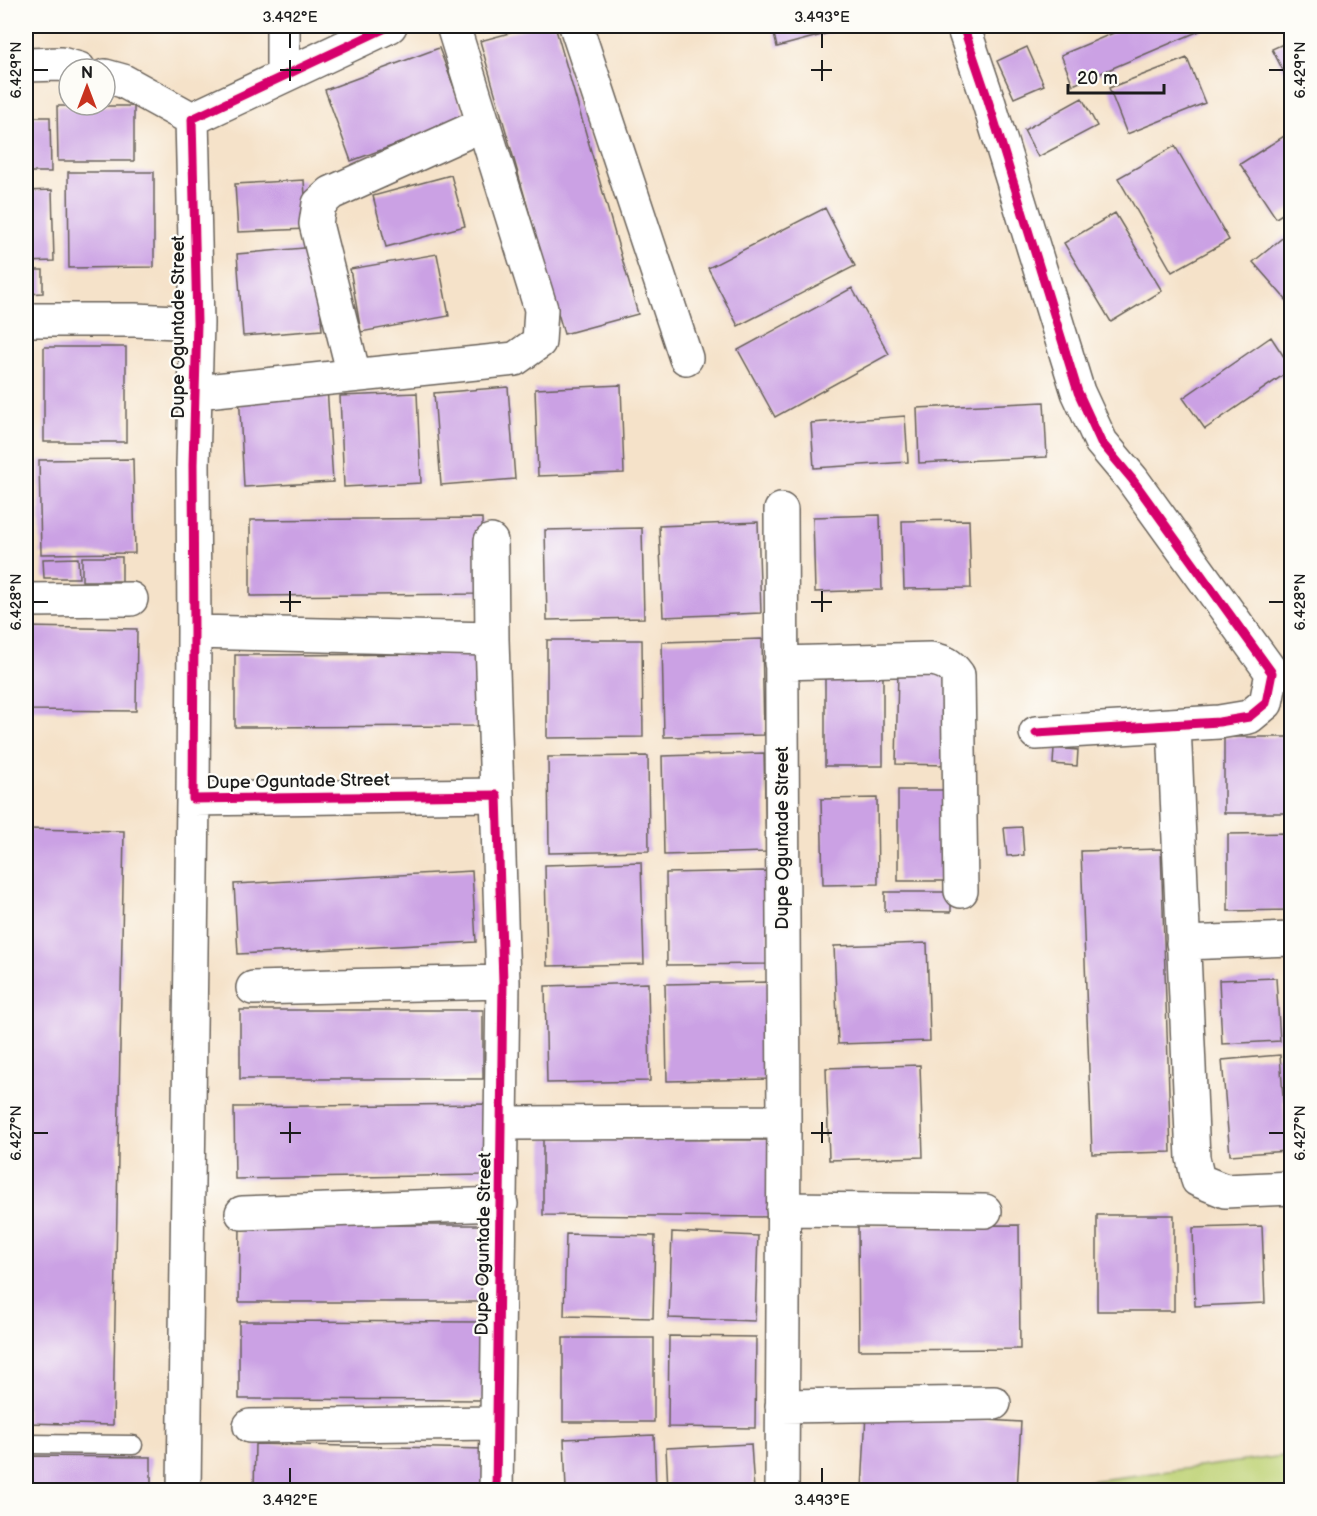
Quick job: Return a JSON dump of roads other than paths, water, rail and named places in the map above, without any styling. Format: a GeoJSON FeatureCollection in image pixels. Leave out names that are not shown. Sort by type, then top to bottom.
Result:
{"type":"FeatureCollection","features":[{"type":"Feature","properties":{"kind":"street"},"geometry":{"type":"LineString","coordinates":[[283,26],[283,76]]}},
{"type":"Feature","properties":{"kind":"street"},"geometry":{"type":"LineString","coordinates":[[117,79],[192,119],[390,26]]}},
{"type":"Feature","properties":{"kind":"street"},"geometry":{"type":"LineString","coordinates":[[196,392],[515,359],[539,342],[541,309],[453,26]]}},
{"type":"Feature","properties":{"kind":"street"},"geometry":{"type":"LineString","coordinates":[[576,26],[686,358]]}},
{"type":"Feature","properties":{"kind":"street"},"geometry":{"type":"LineString","coordinates":[[963,26],[1078,392],[1101,442],[1132,479],[1272,673],[1266,703],[1249,717],[1219,722],[1036,733]]}},
{"type":"Feature","properties":{"kind":"street"},"geometry":{"type":"LineString","coordinates":[[26,65],[57,64]]}},
{"type":"Feature","properties":{"kind":"street","name":"Dupe Oguntade Street"},"geometry":{"type":"LineString","coordinates":[[192,119],[197,323],[194,465],[194,799],[497,795],[503,982],[496,1491]]}},
{"type":"Feature","properties":{"kind":"street"},"geometry":{"type":"LineString","coordinates":[[354,375],[316,224],[319,204],[331,193],[484,124]]}},
{"type":"Feature","properties":{"kind":"street"},"geometry":{"type":"LineString","coordinates":[[26,320],[135,320],[197,323]]}},
{"type":"Feature","properties":{"kind":"street","name":"Dupe Oguntade Street"},"geometry":{"type":"LineString","coordinates":[[781,510],[784,1122],[782,1491]]}},
{"type":"Feature","properties":{"kind":"street"},"geometry":{"type":"LineString","coordinates":[[491,541],[497,795]]}},
{"type":"Feature","properties":{"kind":"street"},"geometry":{"type":"LineString","coordinates":[[26,600],[131,599]]}},
{"type":"Feature","properties":{"kind":"street"},"geometry":{"type":"LineString","coordinates":[[195,632],[492,639]]}},
{"type":"Feature","properties":{"kind":"street"},"geometry":{"type":"LineString","coordinates":[[781,663],[931,659],[944,661],[952,666],[958,675],[961,891]]}},
{"type":"Feature","properties":{"kind":"street"},"geometry":{"type":"LineString","coordinates":[[1174,725],[1192,1158],[1198,1180],[1226,1191],[1292,1188]]}},
{"type":"Feature","properties":{"kind":"street"},"geometry":{"type":"LineString","coordinates":[[184,1491],[194,799]]}},
{"type":"Feature","properties":{"kind":"street"},"geometry":{"type":"LineString","coordinates":[[1184,943],[1292,939]]}},
{"type":"Feature","properties":{"kind":"street"},"geometry":{"type":"LineString","coordinates":[[254,988],[503,982]]}},
{"type":"Feature","properties":{"kind":"street"},"geometry":{"type":"LineString","coordinates":[[502,1123],[784,1122]]}},
{"type":"Feature","properties":{"kind":"street"},"geometry":{"type":"LineString","coordinates":[[242,1212],[501,1204]]}},
{"type":"Feature","properties":{"kind":"street"},"geometry":{"type":"LineString","coordinates":[[783,1209],[985,1211]]}},
{"type":"Feature","properties":{"kind":"street"},"geometry":{"type":"LineString","coordinates":[[782,1406],[994,1403]]}},
{"type":"Feature","properties":{"kind":"street"},"geometry":{"type":"LineString","coordinates":[[250,1426],[497,1423]]}},
{"type":"Feature","properties":{"kind":"lane"},"geometry":{"type":"LineString","coordinates":[[26,1444],[133,1445]]}}]}
